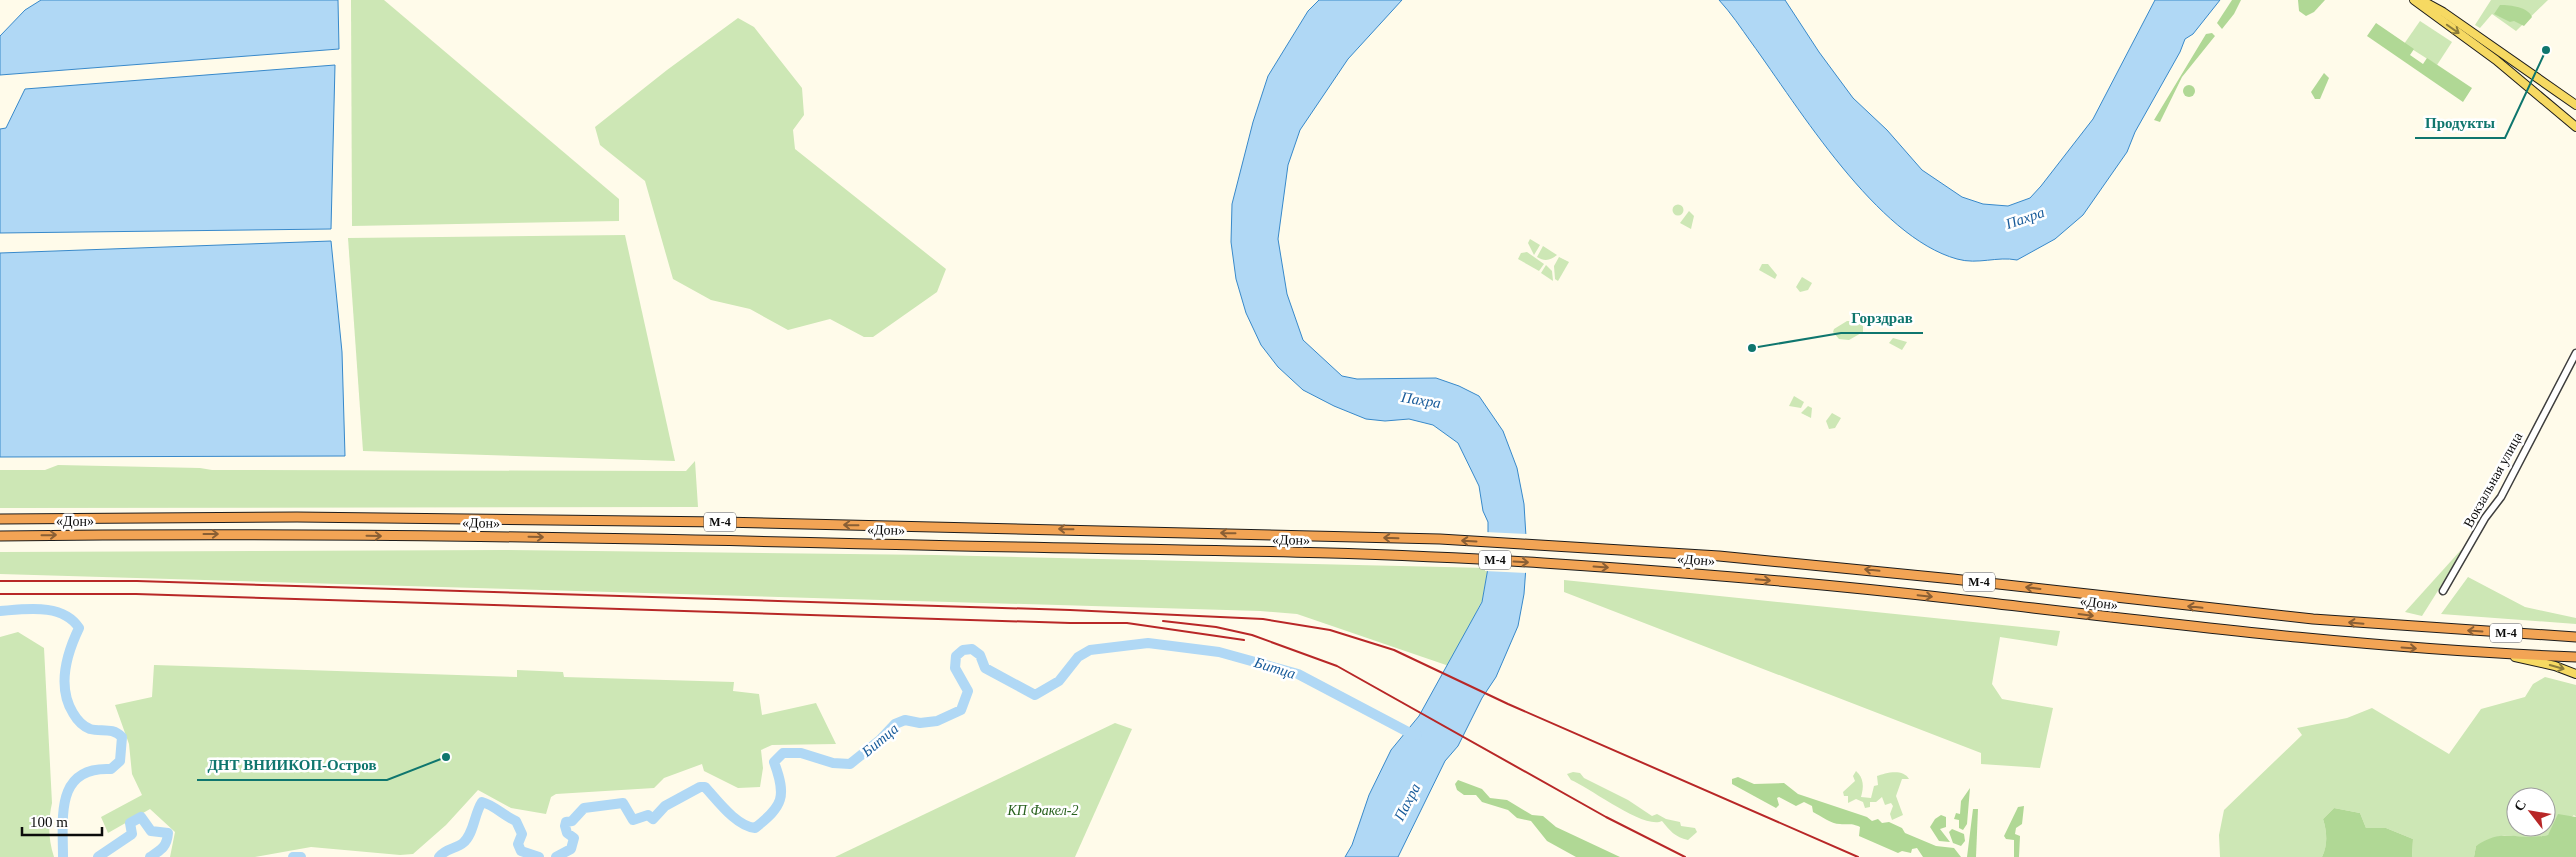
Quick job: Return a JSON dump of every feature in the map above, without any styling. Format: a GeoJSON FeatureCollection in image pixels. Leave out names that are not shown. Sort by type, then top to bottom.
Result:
{"type":"FeatureCollection","features":[{"type":"Feature","properties":{"kind":"highway","name":"«Дон»"},"geometry":{"type":"LineString","coordinates":[[0,519],[288,517],[722,522],[1440,539],[1719,556],[1851,568],[2229,611],[2405,627],[2576,637]]}},
{"type":"Feature","properties":{"kind":"highway","name":"«Дон»"},"geometry":{"type":"LineString","coordinates":[[0,536],[268,535],[666,539],[1438,557],[1552,563],[1838,587],[2143,622],[2389,646],[2576,657]]}},
{"type":"Feature","properties":{"kind":"main road"},"geometry":{"type":"LineString","coordinates":[[2414,0],[2503,66],[2576,127]]}},
{"type":"Feature","properties":{"kind":"main road"},"geometry":{"type":"LineString","coordinates":[[2421,0],[2443,12],[2576,105]]}},
{"type":"Feature","properties":{"kind":"main road"},"geometry":{"type":"LineString","coordinates":[[2504,654],[2554,666],[2576,674]]}},
{"type":"Feature","properties":{"kind":"street","name":"Вокзальная улица"},"geometry":{"type":"LineString","coordinates":[[2443,591],[2485,518],[2501,497],[2576,353]]}},
{"type":"Feature","properties":{"kind":"green space"},"geometry":{"type":"Polygon","coordinates":[[[351,0],[384,0],[619,199],[619,221],[352,226],[351,0]]]}},
{"type":"Feature","properties":{"kind":"green space"},"geometry":{"type":"Polygon","coordinates":[[[2232,0],[2241,0],[2234,14],[2222,29],[2217,23],[2232,0]]]}},
{"type":"Feature","properties":{"kind":"green space"},"geometry":{"type":"Polygon","coordinates":[[[2298,0],[2325,0],[2314,12],[2306,16],[2299,11],[2298,0]]]}},
{"type":"Feature","properties":{"kind":"green space"},"geometry":{"type":"Polygon","coordinates":[[[2491,0],[2548,0],[2516,31],[2492,14],[2480,28],[2475,25],[2491,0]]]}},
{"type":"Feature","properties":{"kind":"green space"},"geometry":{"type":"Polygon","coordinates":[[[2500,5],[2523,9],[2532,17],[2524,26],[2514,21],[2510,22],[2494,14],[2500,5]]]}},
{"type":"Feature","properties":{"kind":"green space"},"geometry":{"type":"Polygon","coordinates":[[[738,18],[754,27],[802,88],[804,115],[793,130],[795,149],[946,269],[937,292],[873,337],[864,337],[830,319],[788,330],[750,309],[711,300],[673,279],[645,181],[600,145],[595,127],[667,70],[738,18]]]}},
{"type":"Feature","properties":{"kind":"green space"},"geometry":{"type":"Polygon","coordinates":[[[2420,21],[2452,42],[2437,65],[2404,44],[2420,21]]]}},
{"type":"Feature","properties":{"kind":"green space"},"geometry":{"type":"Polygon","coordinates":[[[2376,23],[2414,49],[2410,55],[2423,64],[2427,58],[2472,88],[2463,102],[2367,36],[2376,23]]]}},
{"type":"Feature","properties":{"kind":"green space"},"geometry":{"type":"Polygon","coordinates":[[[2212,33],[2215,36],[2182,77],[2160,122],[2154,120],[2206,34],[2212,33]]]}},
{"type":"Feature","properties":{"kind":"green space"},"geometry":{"type":"Polygon","coordinates":[[[2324,73],[2329,78],[2320,99],[2315,99],[2311,92],[2324,73]]]}},
{"type":"Feature","properties":{"kind":"green space"},"geometry":{"type":"Polygon","coordinates":[[[2187,85],[2191,85],[2195,91],[2191,97],[2187,97],[2183,93],[2183,89],[2187,85]]]}},
{"type":"Feature","properties":{"kind":"green space"},"geometry":{"type":"Polygon","coordinates":[[[1678,204],[1684,210],[1678,216],[1672,210],[1678,204]]]}},
{"type":"Feature","properties":{"kind":"green space"},"geometry":{"type":"Polygon","coordinates":[[[1689,211],[1694,216],[1691,229],[1680,223],[1689,211]]]}},
{"type":"Feature","properties":{"kind":"green space"},"geometry":{"type":"Polygon","coordinates":[[[625,235],[675,461],[363,451],[348,238],[625,235]]]}},
{"type":"Feature","properties":{"kind":"green space"},"geometry":{"type":"Polygon","coordinates":[[[1530,239],[1540,245],[1534,255],[1528,243],[1530,239]]]}},
{"type":"Feature","properties":{"kind":"green space"},"geometry":{"type":"Polygon","coordinates":[[[1543,246],[1557,255],[1548,260],[1537,257],[1543,246]]]}},
{"type":"Feature","properties":{"kind":"green space"},"geometry":{"type":"Polygon","coordinates":[[[1527,252],[1544,264],[1539,271],[1518,259],[1521,253],[1527,252]]]}},
{"type":"Feature","properties":{"kind":"green space"},"geometry":{"type":"Polygon","coordinates":[[[1559,257],[1569,262],[1558,281],[1555,279],[1554,266],[1559,257]]]}},
{"type":"Feature","properties":{"kind":"green space"},"geometry":{"type":"Polygon","coordinates":[[[1762,264],[1768,264],[1777,275],[1775,279],[1759,270],[1762,264]]]}},
{"type":"Feature","properties":{"kind":"green space"},"geometry":{"type":"Polygon","coordinates":[[[1546,265],[1552,271],[1553,281],[1541,273],[1546,265]]]}},
{"type":"Feature","properties":{"kind":"green space"},"geometry":{"type":"Polygon","coordinates":[[[1802,277],[1812,283],[1808,290],[1800,292],[1796,287],[1802,277]]]}},
{"type":"Feature","properties":{"kind":"green space"},"geometry":{"type":"Polygon","coordinates":[[[1847,321],[1856,321],[1863,326],[1863,332],[1849,340],[1839,339],[1833,332],[1834,329],[1847,321]]]}},
{"type":"Feature","properties":{"kind":"green space"},"geometry":{"type":"Polygon","coordinates":[[[1893,338],[1907,342],[1902,350],[1889,343],[1893,338]]]}},
{"type":"Feature","properties":{"kind":"green space"},"geometry":{"type":"Polygon","coordinates":[[[1794,396],[1804,402],[1801,408],[1789,406],[1794,396]]]}},
{"type":"Feature","properties":{"kind":"green space"},"geometry":{"type":"Polygon","coordinates":[[[1808,406],[1812,408],[1811,418],[1801,413],[1808,406]]]}},
{"type":"Feature","properties":{"kind":"green space"},"geometry":{"type":"Polygon","coordinates":[[[1832,413],[1841,418],[1835,428],[1829,429],[1826,421],[1832,413]]]}},
{"type":"Feature","properties":{"kind":"green space"},"geometry":{"type":"Polygon","coordinates":[[[695,461],[698,507],[0,508],[0,470],[45,470],[58,465],[200,468],[212,470],[686,471],[695,461]]]}},
{"type":"Feature","properties":{"kind":"green space"},"geometry":{"type":"Polygon","coordinates":[[[504,550],[935,555],[1488,568],[1482,601],[1449,666],[1297,614],[1260,611],[0,574],[0,552],[504,550]]]}},
{"type":"Feature","properties":{"kind":"green space"},"geometry":{"type":"Polygon","coordinates":[[[2461,550],[2463,551],[2422,616],[2405,612],[2461,550]]]}},
{"type":"Feature","properties":{"kind":"green space"},"geometry":{"type":"Polygon","coordinates":[[[2468,577],[2525,607],[2576,618],[2576,624],[2441,614],[2468,577]]]}},
{"type":"Feature","properties":{"kind":"green space"},"geometry":{"type":"Polygon","coordinates":[[[1564,580],[2060,631],[2057,646],[2000,637],[1992,684],[2002,699],[2053,708],[2040,768],[1981,764],[1981,753],[1564,592],[1564,580]]]}},
{"type":"Feature","properties":{"kind":"green space"},"geometry":{"type":"Polygon","coordinates":[[[18,632],[44,648],[52,803],[49,830],[54,857],[0,857],[0,637],[18,632]]]}},
{"type":"Feature","properties":{"kind":"green space"},"geometry":{"type":"Polygon","coordinates":[[[154,665],[517,677],[517,670],[563,672],[564,677],[734,682],[733,691],[759,694],[762,715],[816,703],[836,744],[772,745],[761,750],[763,768],[760,787],[738,788],[704,771],[702,764],[664,778],[654,788],[556,794],[551,797],[546,814],[511,808],[478,790],[446,825],[413,854],[400,855],[311,847],[255,857],[170,857],[175,832],[150,809],[108,833],[101,817],[142,795],[132,774],[129,744],[115,705],[152,697],[154,665]]]}},
{"type":"Feature","properties":{"kind":"green space"},"geometry":{"type":"Polygon","coordinates":[[[2545,677],[2576,685],[2576,817],[2574,815],[2556,829],[2556,787],[2506,787],[2506,835],[2476,846],[2474,857],[2412,857],[2413,839],[2386,828],[2366,828],[2360,813],[2334,808],[2323,819],[2326,838],[2322,857],[2220,857],[2219,835],[2224,810],[2302,735],[2297,728],[2347,718],[2372,708],[2449,754],[2481,709],[2525,697],[2533,684],[2545,677]]]}},
{"type":"Feature","properties":{"kind":"green space","name":"КП Факел-2"},"geometry":{"type":"Polygon","coordinates":[[[1115,723],[1132,729],[1075,857],[835,857],[1115,723]]]}},
{"type":"Feature","properties":{"kind":"green space"},"geometry":{"type":"Polygon","coordinates":[[[1856,771],[1863,783],[1861,797],[1871,798],[1874,786],[1878,785],[1877,776],[1894,772],[1903,773],[1909,779],[1902,779],[1896,796],[1903,815],[1892,820],[1890,814],[1893,806],[1891,803],[1885,805],[1882,797],[1876,802],[1870,802],[1870,807],[1865,808],[1863,802],[1856,799],[1848,803],[1848,796],[1844,796],[1843,792],[1855,781],[1853,776],[1856,771]]]}},
{"type":"Feature","properties":{"kind":"green space"},"geometry":{"type":"Polygon","coordinates":[[[1573,772],[1580,773],[1584,778],[1628,800],[1652,816],[1657,814],[1666,819],[1680,822],[1681,826],[1695,828],[1697,832],[1688,840],[1673,833],[1662,821],[1654,822],[1630,814],[1571,780],[1567,774],[1573,772]]]}},
{"type":"Feature","properties":{"kind":"green space"},"geometry":{"type":"Polygon","coordinates":[[[1738,777],[1754,784],[1784,783],[1798,794],[1867,817],[1872,821],[1878,819],[1882,823],[1889,822],[1902,828],[1905,833],[1936,846],[1954,848],[1961,857],[1923,857],[1917,848],[1912,849],[1911,853],[1902,851],[1898,853],[1859,836],[1860,827],[1837,824],[1826,820],[1813,812],[1812,806],[1804,802],[1796,806],[1779,797],[1777,798],[1779,805],[1776,808],[1732,784],[1732,779],[1738,777]]]}},
{"type":"Feature","properties":{"kind":"green space"},"geometry":{"type":"Polygon","coordinates":[[[1458,780],[1482,789],[1490,798],[1507,800],[1532,815],[1543,816],[1556,827],[1620,857],[1576,857],[1547,841],[1531,821],[1517,818],[1508,810],[1482,802],[1476,795],[1464,795],[1457,790],[1455,784],[1458,780]]]}},
{"type":"Feature","properties":{"kind":"green space"},"geometry":{"type":"Polygon","coordinates":[[[1970,788],[1967,824],[1963,830],[1959,828],[1959,820],[1954,819],[1956,813],[1960,814],[1961,801],[1970,788]]]}},
{"type":"Feature","properties":{"kind":"green space"},"geometry":{"type":"Polygon","coordinates":[[[2024,806],[2022,824],[2016,828],[2015,834],[2020,836],[2019,857],[2014,857],[2014,840],[2006,839],[2004,836],[2018,807],[2024,806]]]}},
{"type":"Feature","properties":{"kind":"green space"},"geometry":{"type":"Polygon","coordinates":[[[2334,808],[2360,813],[2366,828],[2386,828],[2413,839],[2412,857],[2322,857],[2326,838],[2323,819],[2334,808]]]}},
{"type":"Feature","properties":{"kind":"green space"},"geometry":{"type":"Polygon","coordinates":[[[1973,809],[1978,809],[1976,857],[1967,857],[1973,809]]]}},
{"type":"Feature","properties":{"kind":"green space"},"geometry":{"type":"Polygon","coordinates":[[[2558,814],[2576,817],[2576,857],[2474,857],[2476,846],[2495,837],[2556,837],[2556,818],[2558,814]]]}},
{"type":"Feature","properties":{"kind":"green space"},"geometry":{"type":"Polygon","coordinates":[[[1941,815],[1946,817],[1946,827],[1940,829],[1950,842],[1939,841],[1930,827],[1935,819],[1941,815]]]}},
{"type":"Feature","properties":{"kind":"green space"},"geometry":{"type":"Polygon","coordinates":[[[1952,829],[1964,834],[1965,841],[1961,846],[1953,843],[1949,832],[1952,829]]]}},
{"type":"Feature","properties":{"kind":"water"},"geometry":{"type":"Polygon","coordinates":[[[41,0],[338,0],[339,49],[0,75],[0,36],[25,10],[41,0]]]}},
{"type":"Feature","properties":{"kind":"water","name":"Пахра"},"geometry":{"type":"Polygon","coordinates":[[[1319,0],[1402,0],[1348,59],[1300,130],[1288,165],[1278,239],[1287,294],[1303,340],[1342,376],[1357,379],[1436,378],[1459,386],[1479,396],[1503,431],[1517,468],[1524,504],[1527,553],[1524,594],[1518,626],[1496,677],[1482,698],[1458,746],[1445,761],[1398,857],[1345,857],[1352,845],[1369,795],[1391,750],[1419,716],[1482,602],[1488,568],[1488,522],[1483,511],[1479,486],[1458,443],[1433,425],[1409,419],[1385,421],[1366,419],[1334,406],[1303,390],[1278,367],[1261,345],[1246,313],[1236,279],[1231,242],[1232,204],[1253,122],[1268,76],[1308,11],[1319,0]]]}},
{"type":"Feature","properties":{"kind":"water","name":"Пахра"},"geometry":{"type":"Polygon","coordinates":[[[1719,0],[1785,0],[1819,52],[1853,98],[1887,130],[1922,170],[1962,197],[1983,204],[2008,206],[2030,198],[2093,119],[2155,0],[2220,0],[2193,34],[2185,39],[2180,52],[2135,132],[2127,152],[2083,215],[2055,239],[2017,260],[1965,261],[1927,246],[1898,225],[1869,198],[1816,134],[1740,26],[1719,0]]]}},
{"type":"Feature","properties":{"kind":"water"},"geometry":{"type":"Polygon","coordinates":[[[335,65],[331,229],[0,233],[0,129],[6,128],[25,89],[335,65]]]}},
{"type":"Feature","properties":{"kind":"water"},"geometry":{"type":"Polygon","coordinates":[[[331,241],[342,352],[345,456],[0,457],[0,253],[331,241]]]}},
{"type":"Feature","properties":{"kind":"pier"},"geometry":{"type":"Polygon","coordinates":[[[1485,532],[1527,534],[1530,553],[1528,573],[1485,571],[1485,532]]]}},
{"type":"Feature","properties":{"kind":"waterway","name":"Битца"},"geometry":{"type":"LineString","coordinates":[[0,611],[43,609],[54,611],[72,620],[79,628],[70,649],[65,671],[65,693],[68,703],[76,718],[85,726],[94,730],[114,732],[122,737],[120,761],[111,769],[93,770],[80,776],[71,785],[63,811],[63,857]]}},
{"type":"Feature","properties":{"kind":"waterway","name":"Битца"},"geometry":{"type":"LineString","coordinates":[[556,857],[571,849],[574,838],[567,833],[566,822],[572,821],[584,808],[623,803],[633,820],[648,815],[653,819],[665,806],[700,787],[705,787],[734,818],[741,823],[755,828],[772,813],[780,800],[780,784],[774,762],[783,753],[801,753],[833,763],[850,764],[880,740],[895,724],[905,720],[920,723],[937,721],[961,710],[968,691],[955,668],[956,656],[963,650],[972,649],[980,655],[985,668],[1035,695],[1059,681],[1078,657],[1090,650],[1148,643],[1219,652],[1298,674],[1417,735]]}},
{"type":"Feature","properties":{"kind":"waterway","name":"Битца"},"geometry":{"type":"LineString","coordinates":[[439,857],[467,839],[482,802],[516,821],[522,834],[518,844],[521,851],[539,857]]}},
{"type":"Feature","properties":{"kind":"waterway","name":"Битца"},"geometry":{"type":"LineString","coordinates":[[98,857],[132,834],[130,823],[141,817],[151,831],[168,833],[163,848],[150,857]]}},
{"type":"Feature","properties":{"kind":"waterway","name":"Битца"},"geometry":{"type":"LineString","coordinates":[[293,857],[301,857]]}},
{"type":"Feature","properties":{"kind":"railway"},"geometry":{"type":"LineString","coordinates":[[0,581],[137,581],[1070,610],[1263,619],[1330,630],[1394,650],[1508,704],[1858,857]]}},
{"type":"Feature","properties":{"kind":"railway"},"geometry":{"type":"LineString","coordinates":[[0,594],[136,594],[1070,623],[1127,623],[1244,640]]}},
{"type":"Feature","properties":{"kind":"railway"},"geometry":{"type":"LineString","coordinates":[[1163,621],[1216,627],[1252,635],[1337,666],[1606,817],[1685,857]]}},
{"type":"Feature","properties":{"kind":"place","name":"Продукты"},"geometry":{"type":"Point","coordinates":[2546,50]}},
{"type":"Feature","properties":{"kind":"place","name":"Горздрав"},"geometry":{"type":"Point","coordinates":[1752,348]}},
{"type":"Feature","properties":{"kind":"place","name":"ДНТ ВНИИКОП-Остров"},"geometry":{"type":"Point","coordinates":[446,757]}}]}
